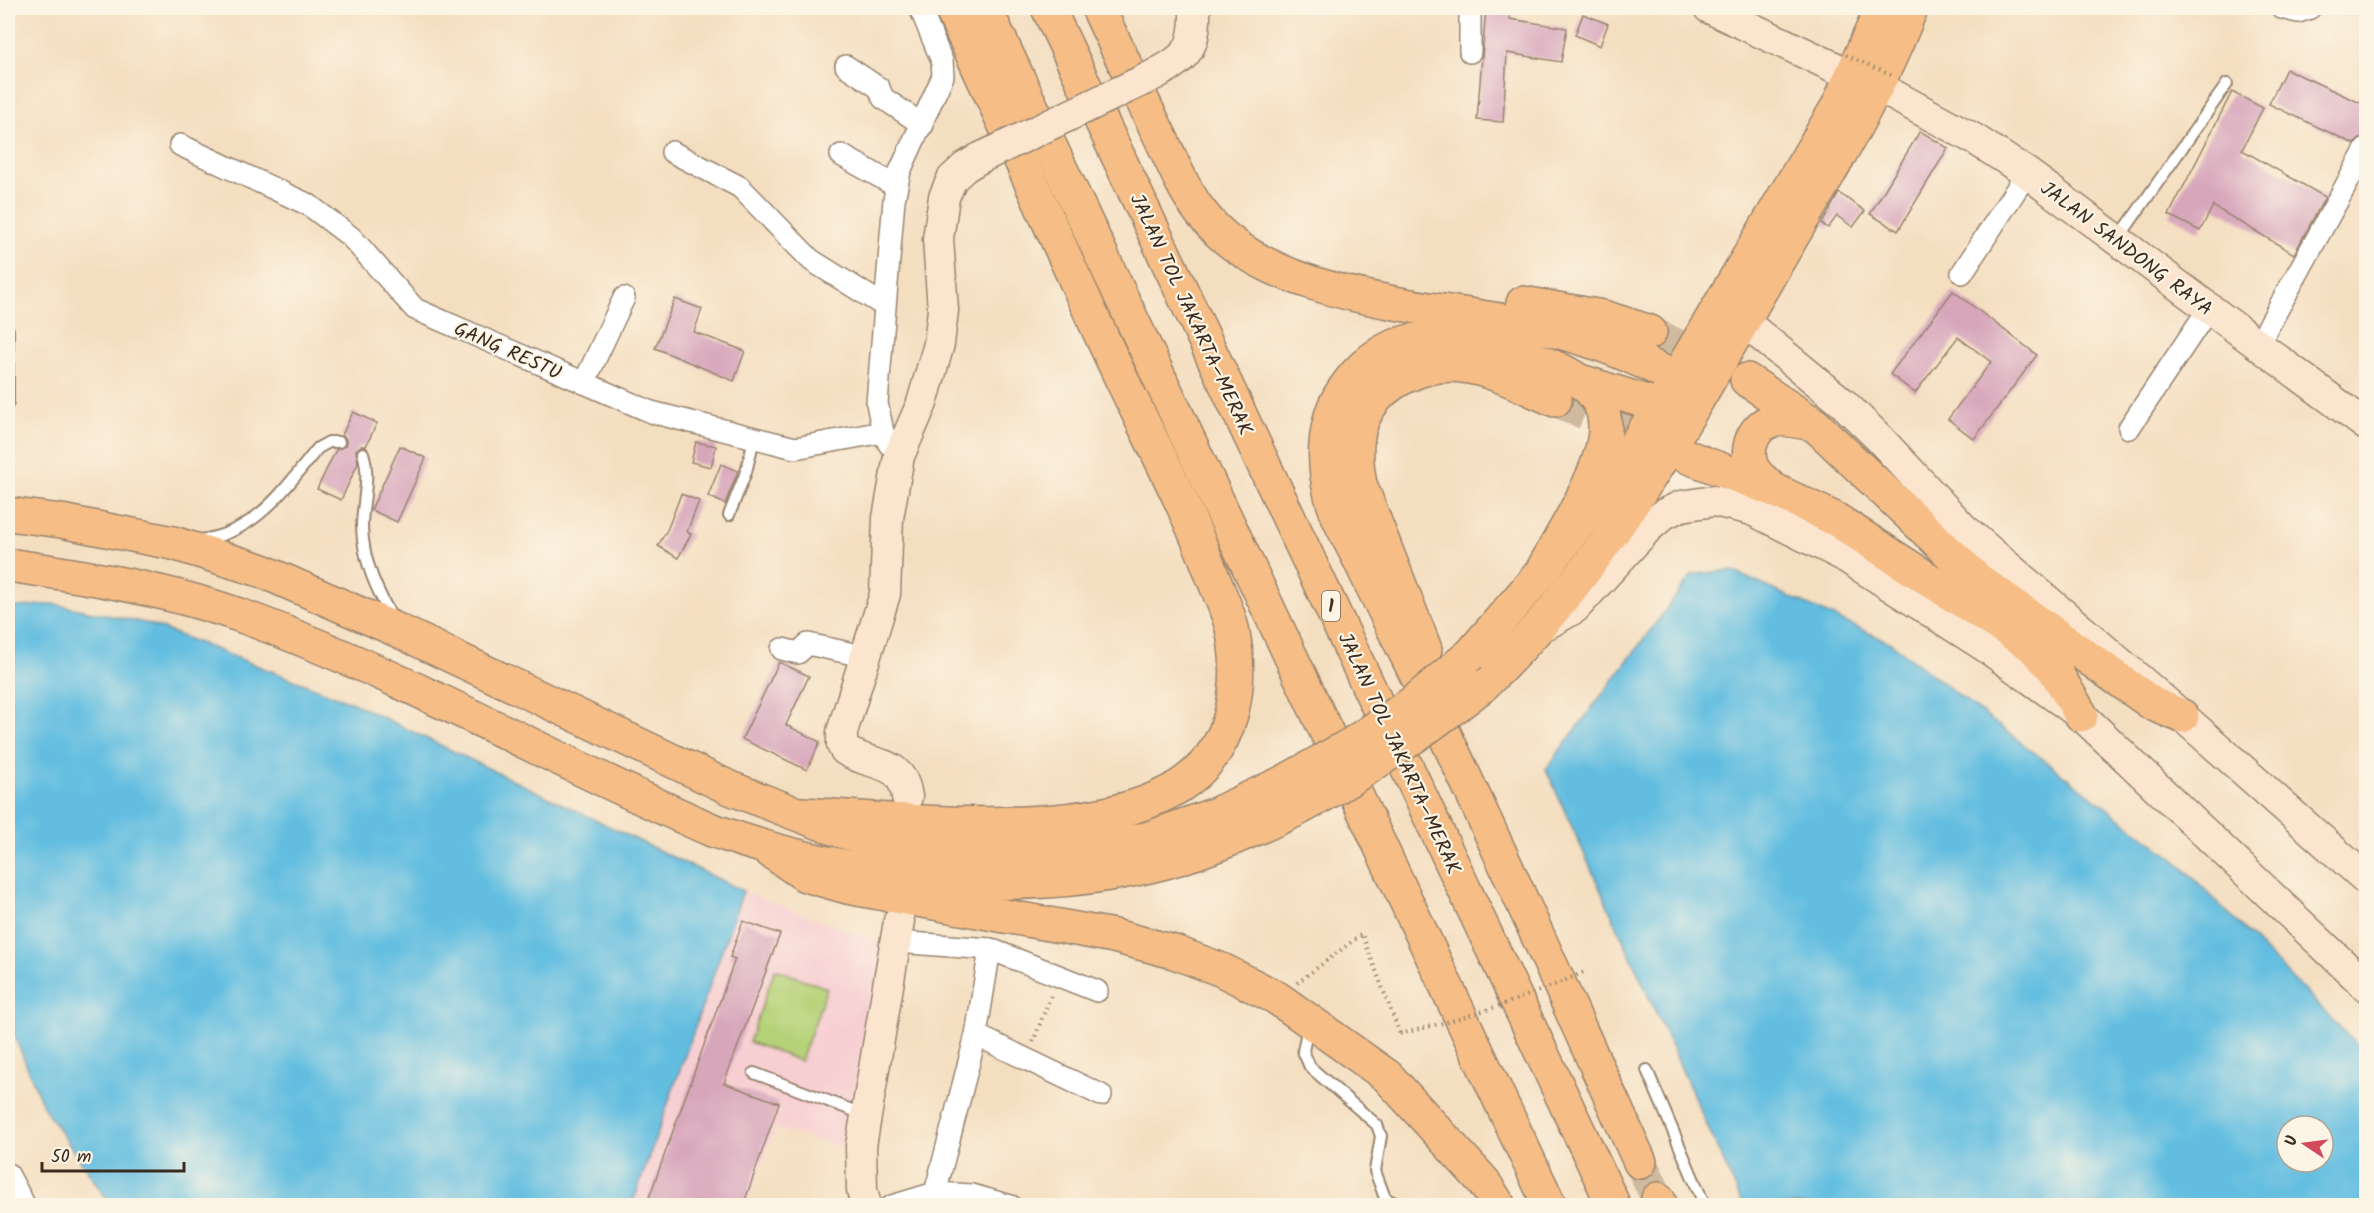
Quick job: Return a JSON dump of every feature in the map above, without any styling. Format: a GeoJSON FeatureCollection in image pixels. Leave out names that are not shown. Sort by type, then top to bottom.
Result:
{"type":"FeatureCollection","features":[{"type":"Feature","properties":{"kind":"main road"},"geometry":{"type":"LineString","coordinates":[[802,814],[978,823],[1028,823],[1087,818],[1155,799],[1187,782],[1202,767],[1226,735],[1236,696],[1233,631],[1197,533],[1122,379],[951,8]]}},
{"type":"Feature","properties":{"kind":"main road"},"geometry":{"type":"LineString","coordinates":[[985,8],[1550,1206]]}},
{"type":"Feature","properties":{"kind":"main road","name":"JALAN TOL JAKARTA–MERAK"},"geometry":{"type":"LineString","coordinates":[[1048,8],[1614,1206]]}},
{"type":"Feature","properties":{"kind":"main road"},"geometry":{"type":"LineString","coordinates":[[1098,8],[1184,187],[1203,215],[1240,250],[1267,267],[1297,275],[1336,291],[1546,329],[1593,341],[1635,356],[1681,398]]}},
{"type":"Feature","properties":{"kind":"main road"},"geometry":{"type":"LineString","coordinates":[[8,514],[61,521],[173,543],[260,570],[399,631],[672,763],[841,831],[891,846],[988,851],[1063,850],[1146,838],[1216,814],[1359,776],[1411,741],[1481,687],[1539,628],[1589,566],[1681,398],[1867,73],[1906,12]]}},
{"type":"Feature","properties":{"kind":"main road"},"geometry":{"type":"LineString","coordinates":[[8,565],[106,579],[249,619],[336,654],[656,805],[770,851],[917,876],[1014,883],[1055,881],[1109,874],[1165,862],[1228,842],[1292,795],[1352,744],[1411,704],[1471,654],[1541,573],[1624,462],[1681,398],[1743,321],[1867,73]]}},
{"type":"Feature","properties":{"kind":"main road"},"geometry":{"type":"LineString","coordinates":[[1017,76],[1122,379]]}},
{"type":"Feature","properties":{"kind":"main road"},"geometry":{"type":"LineString","coordinates":[[1297,275],[1340,270],[1603,317],[1650,332]]}},
{"type":"Feature","properties":{"kind":"main road"},"geometry":{"type":"LineString","coordinates":[[1640,1162],[1434,712],[1337,512],[1324,458],[1333,409],[1345,387],[1362,368],[1382,352],[1402,342],[1447,336],[1473,340],[1530,357],[1583,382],[1681,398]]}},
{"type":"Feature","properties":{"kind":"main road"},"geometry":{"type":"LineString","coordinates":[[1519,900],[1427,654],[1359,484],[1356,463],[1357,440],[1362,421],[1372,404],[1387,387],[1423,369],[1443,366],[1469,367],[1555,400]]}},
{"type":"Feature","properties":{"kind":"main road"},"geometry":{"type":"LineString","coordinates":[[1747,380],[1814,424],[1977,579],[2153,704],[2182,716]]}},
{"type":"Feature","properties":{"kind":"main road"},"geometry":{"type":"LineString","coordinates":[[1541,573],[1590,480],[1604,440],[1605,417],[1601,405],[1583,382]]}},
{"type":"Feature","properties":{"kind":"main road"},"geometry":{"type":"LineString","coordinates":[[1772,489],[1755,472],[1748,456],[1753,435],[1769,421],[1785,419],[1814,424]]}},
{"type":"Feature","properties":{"kind":"main road"},"geometry":{"type":"LineString","coordinates":[[1683,455],[1772,489],[1860,534],[2032,646],[2054,669],[2081,715]]}},
{"type":"Feature","properties":{"kind":"main road"},"geometry":{"type":"LineString","coordinates":[[770,851],[805,875],[847,887],[1063,925],[1174,952],[1222,970],[1277,998],[1387,1076],[1483,1180],[1498,1206]]}},
{"type":"Feature","properties":{"kind":"street"},"geometry":{"type":"LineString","coordinates":[[907,797],[905,787],[896,772],[889,766],[852,754],[842,745],[842,732],[885,594],[891,444],[877,403],[883,305],[896,186],[943,76],[942,61],[920,8]]}},
{"type":"Feature","properties":{"kind":"street"},"geometry":{"type":"LineString","coordinates":[[891,444],[922,403],[939,344],[943,310],[938,240],[944,197],[952,179],[965,167],[980,158],[1177,63],[1189,50],[1196,30],[1195,8]]}},
{"type":"Feature","properties":{"kind":"street"},"geometry":{"type":"LineString","coordinates":[[1470,8],[1470,52]]}},
{"type":"Feature","properties":{"kind":"street","name":"JALAN SANDONG RAYA"},"geometry":{"type":"LineString","coordinates":[[1709,8],[1867,73],[2027,173],[2367,425]]}},
{"type":"Feature","properties":{"kind":"street"},"geometry":{"type":"LineString","coordinates":[[2282,8],[2298,12],[2310,8]]}},
{"type":"Feature","properties":{"kind":"street"},"geometry":{"type":"LineString","coordinates":[[846,66],[879,88],[882,98],[923,125]]}},
{"type":"Feature","properties":{"kind":"street","name":"GANG RESTU"},"geometry":{"type":"LineString","coordinates":[[180,145],[309,205],[351,237],[415,309],[651,412],[795,448],[891,444]]}},
{"type":"Feature","properties":{"kind":"street"},"geometry":{"type":"LineString","coordinates":[[2258,345],[2367,149]]}},
{"type":"Feature","properties":{"kind":"street"},"geometry":{"type":"LineString","coordinates":[[672,152],[740,187],[811,260],[883,305]]}},
{"type":"Feature","properties":{"kind":"street"},"geometry":{"type":"LineString","coordinates":[[841,155],[896,186]]}},
{"type":"Feature","properties":{"kind":"street"},"geometry":{"type":"LineString","coordinates":[[1962,273],[2027,173]]}},
{"type":"Feature","properties":{"kind":"street"},"geometry":{"type":"LineString","coordinates":[[584,383],[624,298]]}},
{"type":"Feature","properties":{"kind":"street"},"geometry":{"type":"LineString","coordinates":[[2129,428],[2209,308]]}},
{"type":"Feature","properties":{"kind":"street"},"geometry":{"type":"LineString","coordinates":[[1743,321],[1843,403],[1963,528],[2367,879]]}},
{"type":"Feature","properties":{"kind":"street"},"geometry":{"type":"LineString","coordinates":[[1539,628],[1575,608],[1602,582],[1648,528],[1664,514],[1681,506],[1697,502],[1733,504],[1786,525],[1844,556],[1986,647],[2081,715],[2367,986]]}},
{"type":"Feature","properties":{"kind":"street"},"geometry":{"type":"LineString","coordinates":[[782,649],[798,653],[808,644],[867,657]]}},
{"type":"Feature","properties":{"kind":"street"},"geometry":{"type":"LineString","coordinates":[[866,1206],[861,1170],[866,1115],[898,932],[990,949],[1097,991]]}},
{"type":"Feature","properties":{"kind":"street"},"geometry":{"type":"LineString","coordinates":[[936,1193],[976,1035],[990,949]]}},
{"type":"Feature","properties":{"kind":"street"},"geometry":{"type":"LineString","coordinates":[[976,1035],[1101,1095]]}},
{"type":"Feature","properties":{"kind":"street"},"geometry":{"type":"LineString","coordinates":[[8,1174],[25,1206]]}},
{"type":"Feature","properties":{"kind":"street"},"geometry":{"type":"LineString","coordinates":[[892,1206],[936,1193],[972,1195],[1011,1206]]}},
{"type":"Feature","properties":{"kind":"lane"},"geometry":{"type":"LineString","coordinates":[[2118,239],[2227,84]]}},
{"type":"Feature","properties":{"kind":"lane"},"geometry":{"type":"LineString","coordinates":[[8,330],[8,403]]}},
{"type":"Feature","properties":{"kind":"lane"},"geometry":{"type":"LineString","coordinates":[[729,515],[746,472],[754,439]]}},
{"type":"Feature","properties":{"kind":"lane"},"geometry":{"type":"LineString","coordinates":[[173,543],[214,538],[240,529],[265,512],[318,448],[329,442],[339,442]]}},
{"type":"Feature","properties":{"kind":"lane"},"geometry":{"type":"LineString","coordinates":[[363,453],[367,465],[362,522],[365,557],[372,581],[399,631]]}},
{"type":"Feature","properties":{"kind":"lane"},"geometry":{"type":"LineString","coordinates":[[1309,1019],[1303,1051],[1310,1067],[1377,1125],[1381,1136],[1375,1171],[1385,1198],[1400,1206]]}},
{"type":"Feature","properties":{"kind":"lane"},"geometry":{"type":"LineString","coordinates":[[1647,1070],[1705,1206]]}},
{"type":"Feature","properties":{"kind":"lane"},"geometry":{"type":"LineString","coordinates":[[753,1073],[866,1115]]}},
{"type":"Feature","properties":{"kind":"path"},"geometry":{"type":"LineString","coordinates":[[1277,998],[1362,934],[1400,1034],[1449,1022],[1541,992],[1584,972]]}},
{"type":"Feature","properties":{"kind":"path"},"geometry":{"type":"LineString","coordinates":[[1026,1059],[1059,976]]}},
{"type":"Feature","properties":{"kind":"shaded area"},"geometry":{"type":"Polygon","coordinates":[[[743,891],[886,946],[842,1148],[775,1128],[747,1205],[632,1206],[743,891]]]}},
{"type":"Feature","properties":{"kind":"green space"},"geometry":{"type":"Polygon","coordinates":[[[775,969],[827,988],[801,1061],[749,1042],[775,969]]]}},
{"type":"Feature","properties":{"kind":"water"},"geometry":{"type":"Polygon","coordinates":[[[1730,570],[1889,642],[2178,862],[2366,1054],[2366,1205],[1743,1205],[1546,769],[1692,575],[1730,570]]]}},
{"type":"Feature","properties":{"kind":"water"},"geometry":{"type":"Polygon","coordinates":[[[54,604],[150,624],[353,703],[743,891],[632,1205],[111,1205],[44,1108],[8,1020],[8,757],[14,755],[8,731],[8,608],[54,604]]]}},
{"type":"Feature","properties":{"kind":"building"},"geometry":{"type":"Polygon","coordinates":[[[1486,8],[1510,8],[1510,19],[1567,28],[1561,62],[1507,53],[1503,122],[1477,120],[1486,8]]]}},
{"type":"Feature","properties":{"kind":"building"},"geometry":{"type":"Polygon","coordinates":[[[1583,14],[1608,24],[1600,46],[1575,35],[1583,14]]]}},
{"type":"Feature","properties":{"kind":"building"},"geometry":{"type":"Polygon","coordinates":[[[2286,69],[2367,106],[2367,128],[2362,137],[2354,144],[2269,104],[2286,69]]]}},
{"type":"Feature","properties":{"kind":"building"},"geometry":{"type":"Polygon","coordinates":[[[2232,92],[2263,108],[2242,150],[2325,197],[2294,254],[2213,206],[2200,231],[2169,215],[2232,92]]]}},
{"type":"Feature","properties":{"kind":"building"},"geometry":{"type":"Polygon","coordinates":[[[1920,131],[1948,148],[1898,231],[1870,214],[1920,131]]]}},
{"type":"Feature","properties":{"kind":"building"},"geometry":{"type":"Polygon","coordinates":[[[1839,193],[1865,211],[1853,227],[1837,216],[1828,228],[1822,224],[1839,193]]]}},
{"type":"Feature","properties":{"kind":"building"},"geometry":{"type":"Polygon","coordinates":[[[1953,291],[2037,355],[1974,439],[1948,419],[1991,362],[1958,337],[1915,393],[1890,374],[1953,291]]]}},
{"type":"Feature","properties":{"kind":"building"},"geometry":{"type":"Polygon","coordinates":[[[675,299],[702,309],[694,332],[745,351],[734,381],[655,348],[675,299]]]}},
{"type":"Feature","properties":{"kind":"building"},"geometry":{"type":"Polygon","coordinates":[[[353,412],[377,423],[366,446],[361,446],[356,450],[358,463],[341,500],[317,489],[336,450],[346,445],[346,439],[342,435],[353,412]]]}},
{"type":"Feature","properties":{"kind":"building"},"geometry":{"type":"Polygon","coordinates":[[[696,442],[716,446],[711,467],[691,462],[696,442]]]}},
{"type":"Feature","properties":{"kind":"building"},"geometry":{"type":"Polygon","coordinates":[[[400,446],[426,458],[397,522],[371,510],[400,446]]]}},
{"type":"Feature","properties":{"kind":"building"},"geometry":{"type":"Polygon","coordinates":[[[721,464],[738,471],[725,504],[708,496],[721,464]]]}},
{"type":"Feature","properties":{"kind":"building"},"geometry":{"type":"Polygon","coordinates":[[[681,494],[699,501],[687,532],[691,534],[678,558],[658,546],[668,528],[681,494]]]}},
{"type":"Feature","properties":{"kind":"building"},"geometry":{"type":"Polygon","coordinates":[[[779,662],[809,676],[786,725],[820,742],[807,770],[742,739],[779,662]]]}},
{"type":"Feature","properties":{"kind":"building"},"geometry":{"type":"Polygon","coordinates":[[[743,921],[780,934],[724,1083],[779,1103],[743,1206],[646,1206],[735,959],[730,957],[743,921]]]}},
{"type":"Feature","properties":{"kind":"tunnel"},"geometry":{"type":"LineString","coordinates":[[1650,332],[1718,366]]}},
{"type":"Feature","properties":{"kind":"tunnel"},"geometry":{"type":"LineString","coordinates":[[1555,400],[1665,447]]}},
{"type":"Feature","properties":{"kind":"tunnel"},"geometry":{"type":"LineString","coordinates":[[1640,1162],[1658,1199]]}}]}
